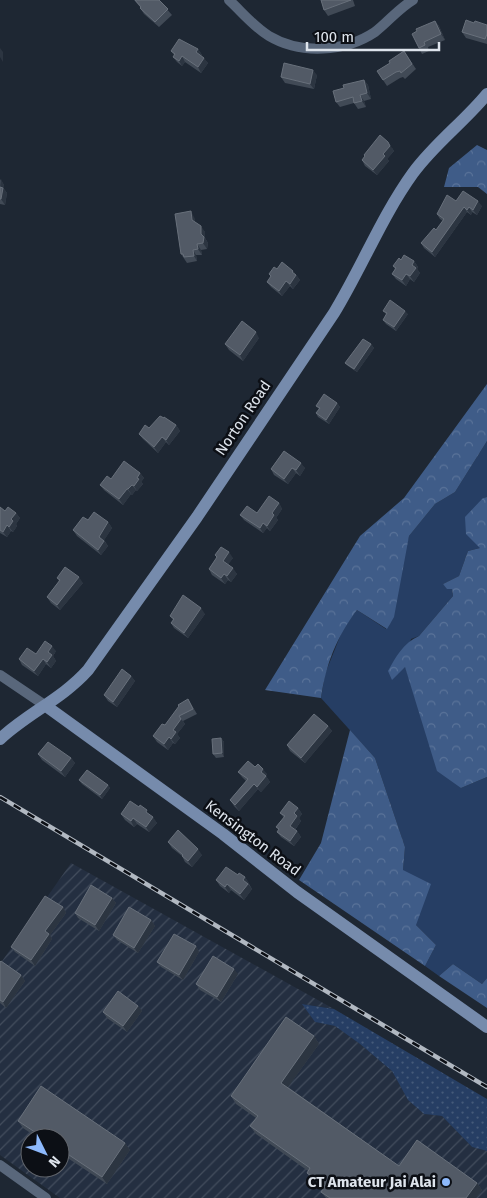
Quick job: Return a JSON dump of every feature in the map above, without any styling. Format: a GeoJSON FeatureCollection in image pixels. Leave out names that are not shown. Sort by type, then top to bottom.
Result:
{"type":"FeatureCollection","features":[{"type":"Feature","properties":{"kind":"main road","name":"Norton Road"},"geometry":{"type":"LineString","coordinates":[[0,739],[17,724],[46,706],[75,684],[88,670],[186,533],[339,304],[396,197],[434,148],[487,94]]}},
{"type":"Feature","properties":{"kind":"main road","name":"Kensington Road"},"geometry":{"type":"LineString","coordinates":[[46,706],[222,834],[297,892],[487,1027]]}},
{"type":"Feature","properties":{"kind":"street"},"geometry":{"type":"LineString","coordinates":[[229,0],[268,36],[293,45],[319,49],[340,47],[356,42],[376,31],[399,9],[413,0]]}},
{"type":"Feature","properties":{"kind":"street","name":"Kensington Road"},"geometry":{"type":"LineString","coordinates":[[0,674],[46,706]]}},
{"type":"Feature","properties":{"kind":"street"},"geometry":{"type":"LineString","coordinates":[[0,1165],[46,1198]]}},
{"type":"Feature","properties":{"kind":"shaded area"},"geometry":{"type":"Polygon","coordinates":[[[487,441],[487,497],[483,498],[480,548],[468,551],[459,576],[443,584],[452,589],[453,596],[419,636],[411,639],[405,666],[419,709],[461,788],[487,777],[487,978],[482,984],[453,964],[439,976],[425,966],[436,945],[416,925],[403,870],[405,847],[375,758],[321,698],[325,674],[343,629],[357,610],[386,629],[409,536],[435,504],[455,492],[487,441]]]}},
{"type":"Feature","properties":{"kind":"shaded area"},"geometry":{"type":"Polygon","coordinates":[[[71,863],[334,1009],[303,1004],[315,1022],[335,1026],[392,1071],[408,1100],[424,1114],[442,1116],[472,1147],[487,1151],[487,1198],[60,1198],[32,1178],[70,1178],[70,1128],[20,1128],[20,1169],[0,1155],[0,964],[71,863]]]}},
{"type":"Feature","properties":{"kind":"shaded area"},"geometry":{"type":"Polygon","coordinates":[[[302,1004],[334,1009],[487,1099],[487,1151],[472,1147],[442,1116],[424,1114],[408,1100],[392,1071],[335,1026],[315,1022],[302,1004]]]}},
{"type":"Feature","properties":{"kind":"green space"},"geometry":{"type":"Polygon","coordinates":[[[477,145],[487,150],[487,194],[478,187],[444,187],[449,168],[477,145]]]}},
{"type":"Feature","properties":{"kind":"green space"},"geometry":{"type":"Polygon","coordinates":[[[487,384],[487,441],[455,492],[435,504],[409,536],[394,617],[387,629],[357,610],[343,631],[333,652],[321,698],[265,690],[360,536],[404,498],[487,384]]]}},
{"type":"Feature","properties":{"kind":"green space"},"geometry":{"type":"Polygon","coordinates":[[[487,497],[487,777],[461,788],[437,771],[405,667],[392,680],[388,671],[404,646],[419,636],[453,596],[452,589],[447,589],[443,584],[459,576],[468,551],[480,548],[466,534],[465,517],[483,498],[487,497]]]}},
{"type":"Feature","properties":{"kind":"green space"},"geometry":{"type":"Polygon","coordinates":[[[350,730],[375,758],[405,847],[403,870],[431,884],[416,925],[436,945],[425,966],[299,880],[321,843],[350,730]]]}},
{"type":"Feature","properties":{"kind":"green space"},"geometry":{"type":"Polygon","coordinates":[[[453,964],[482,984],[487,978],[487,1008],[439,976],[453,964]]]}},
{"type":"Feature","properties":{"kind":"building"},"geometry":{"type":"Polygon","coordinates":[[[135,0],[159,0],[168,9],[155,22],[140,8],[135,0]]]}},
{"type":"Feature","properties":{"kind":"building"},"geometry":{"type":"Polygon","coordinates":[[[321,0],[351,0],[324,10],[321,0]]]}},
{"type":"Feature","properties":{"kind":"building"},"geometry":{"type":"Polygon","coordinates":[[[466,20],[487,25],[485,39],[462,32],[466,20]]]}},
{"type":"Feature","properties":{"kind":"building"},"geometry":{"type":"Polygon","coordinates":[[[435,21],[441,34],[424,42],[425,45],[419,48],[412,34],[417,31],[416,29],[435,21]]]}},
{"type":"Feature","properties":{"kind":"building"},"geometry":{"type":"Polygon","coordinates":[[[179,39],[198,49],[196,52],[204,58],[198,67],[182,56],[179,61],[173,57],[175,54],[171,51],[179,39]]]}},
{"type":"Feature","properties":{"kind":"building"},"geometry":{"type":"Polygon","coordinates":[[[404,51],[412,64],[401,73],[400,71],[396,72],[383,80],[377,71],[404,51]]]}},
{"type":"Feature","properties":{"kind":"building"},"geometry":{"type":"Polygon","coordinates":[[[284,63],[313,70],[310,84],[281,77],[284,63]]]}},
{"type":"Feature","properties":{"kind":"building"},"geometry":{"type":"Polygon","coordinates":[[[364,80],[367,93],[360,95],[362,101],[354,103],[353,97],[336,102],[333,91],[344,88],[343,85],[364,80]]]}},
{"type":"Feature","properties":{"kind":"building"},"geometry":{"type":"Polygon","coordinates":[[[380,135],[390,146],[383,154],[385,156],[373,170],[362,160],[380,135]]]}},
{"type":"Feature","properties":{"kind":"building"},"geometry":{"type":"Polygon","coordinates":[[[0,187],[3,188],[1,199],[0,199],[0,187]]]}},
{"type":"Feature","properties":{"kind":"building"},"geometry":{"type":"Polygon","coordinates":[[[463,191],[478,201],[473,210],[469,207],[467,210],[464,207],[432,252],[421,243],[434,228],[436,230],[444,219],[437,214],[447,195],[456,201],[463,191]]]}},
{"type":"Feature","properties":{"kind":"building"},"geometry":{"type":"Polygon","coordinates":[[[191,211],[192,220],[201,226],[201,234],[204,237],[203,243],[197,244],[198,249],[193,250],[194,256],[184,257],[181,254],[175,214],[191,211]]]}},
{"type":"Feature","properties":{"kind":"building"},"geometry":{"type":"Polygon","coordinates":[[[404,255],[414,261],[412,265],[416,268],[410,276],[406,274],[402,280],[392,274],[396,268],[393,266],[404,255]]]}},
{"type":"Feature","properties":{"kind":"building"},"geometry":{"type":"Polygon","coordinates":[[[282,262],[296,275],[290,284],[286,281],[279,291],[267,282],[271,276],[269,274],[274,267],[277,269],[282,262]]]}},
{"type":"Feature","properties":{"kind":"building"},"geometry":{"type":"Polygon","coordinates":[[[390,300],[405,311],[394,327],[383,320],[387,313],[383,311],[390,300]]]}},
{"type":"Feature","properties":{"kind":"building"},"geometry":{"type":"Polygon","coordinates":[[[242,321],[256,332],[240,355],[225,344],[242,321]]]}},
{"type":"Feature","properties":{"kind":"building"},"geometry":{"type":"Polygon","coordinates":[[[363,339],[371,344],[354,369],[345,363],[363,339]]]}},
{"type":"Feature","properties":{"kind":"building"},"geometry":{"type":"Polygon","coordinates":[[[324,394],[337,403],[326,420],[316,413],[320,408],[316,406],[324,394]]]}},
{"type":"Feature","properties":{"kind":"building"},"geometry":{"type":"Polygon","coordinates":[[[160,416],[176,425],[166,440],[162,437],[154,447],[139,434],[145,425],[149,428],[160,416]]]}},
{"type":"Feature","properties":{"kind":"building"},"geometry":{"type":"Polygon","coordinates":[[[284,451],[301,463],[296,470],[292,468],[284,479],[271,469],[284,451]]]}},
{"type":"Feature","properties":{"kind":"building"},"geometry":{"type":"Polygon","coordinates":[[[124,461],[140,473],[137,478],[139,479],[134,486],[132,485],[127,489],[119,499],[100,485],[107,476],[111,479],[124,461]]]}},
{"type":"Feature","properties":{"kind":"building"},"geometry":{"type":"Polygon","coordinates":[[[269,496],[279,503],[272,513],[274,515],[267,526],[263,523],[260,528],[240,515],[247,506],[257,513],[269,496]]]}},
{"type":"Feature","properties":{"kind":"building"},"geometry":{"type":"Polygon","coordinates":[[[0,507],[5,511],[8,507],[16,513],[11,519],[13,521],[9,527],[7,525],[3,532],[0,530],[0,507]]]}},
{"type":"Feature","properties":{"kind":"building"},"geometry":{"type":"Polygon","coordinates":[[[94,512],[108,522],[99,537],[104,541],[98,550],[73,530],[83,517],[88,520],[94,512]]]}},
{"type":"Feature","properties":{"kind":"building"},"geometry":{"type":"Polygon","coordinates":[[[221,547],[229,552],[223,561],[233,568],[227,576],[224,574],[221,578],[209,569],[221,547]]]}},
{"type":"Feature","properties":{"kind":"building"},"geometry":{"type":"Polygon","coordinates":[[[65,567],[79,577],[57,605],[47,597],[60,580],[57,578],[65,567]]]}},
{"type":"Feature","properties":{"kind":"building"},"geometry":{"type":"Polygon","coordinates":[[[183,595],[201,608],[184,633],[171,623],[174,619],[170,616],[183,595]]]}},
{"type":"Feature","properties":{"kind":"building"},"geometry":{"type":"Polygon","coordinates":[[[45,641],[52,646],[48,652],[52,655],[47,662],[43,659],[34,671],[19,659],[27,648],[36,654],[45,641]]]}},
{"type":"Feature","properties":{"kind":"building"},"geometry":{"type":"Polygon","coordinates":[[[122,669],[131,676],[113,702],[104,695],[122,669]]]}},
{"type":"Feature","properties":{"kind":"building"},"geometry":{"type":"Polygon","coordinates":[[[188,699],[193,709],[179,716],[181,719],[173,730],[176,732],[164,744],[153,736],[162,724],[165,725],[178,705],[188,699]]]}},
{"type":"Feature","properties":{"kind":"building"},"geometry":{"type":"Polygon","coordinates":[[[314,714],[328,726],[301,758],[287,745],[314,714]]]}},
{"type":"Feature","properties":{"kind":"building"},"geometry":{"type":"Polygon","coordinates":[[[221,738],[222,753],[213,754],[212,739],[221,738]]]}},
{"type":"Feature","properties":{"kind":"building"},"geometry":{"type":"Polygon","coordinates":[[[48,742],[71,758],[61,771],[38,754],[48,742]]]}},
{"type":"Feature","properties":{"kind":"building"},"geometry":{"type":"Polygon","coordinates":[[[248,761],[255,767],[258,764],[263,769],[261,772],[266,776],[257,787],[254,784],[235,805],[230,800],[248,779],[238,772],[248,761]]]}},
{"type":"Feature","properties":{"kind":"building"},"geometry":{"type":"Polygon","coordinates":[[[87,770],[108,785],[100,795],[79,780],[87,770]]]}},
{"type":"Feature","properties":{"kind":"building"},"geometry":{"type":"Polygon","coordinates":[[[130,801],[139,807],[140,805],[153,817],[146,827],[133,818],[131,821],[121,814],[130,801]]]}},
{"type":"Feature","properties":{"kind":"building"},"geometry":{"type":"Polygon","coordinates":[[[289,801],[298,808],[294,813],[297,816],[290,826],[297,831],[290,841],[277,832],[279,829],[276,827],[285,816],[280,813],[289,801]]]}},
{"type":"Feature","properties":{"kind":"building"},"geometry":{"type":"Polygon","coordinates":[[[178,830],[198,849],[188,861],[168,842],[178,830]]]}},
{"type":"Feature","properties":{"kind":"building"},"geometry":{"type":"Polygon","coordinates":[[[226,867],[245,877],[243,880],[248,884],[240,894],[227,884],[225,887],[216,880],[226,867]]]}},
{"type":"Feature","properties":{"kind":"building"},"geometry":{"type":"Polygon","coordinates":[[[91,885],[112,898],[95,925],[75,913],[91,885]]]}},
{"type":"Feature","properties":{"kind":"building"},"geometry":{"type":"Polygon","coordinates":[[[45,896],[63,907],[45,931],[49,934],[31,960],[11,947],[45,896]]]}},
{"type":"Feature","properties":{"kind":"building"},"geometry":{"type":"Polygon","coordinates":[[[129,907],[151,920],[134,948],[113,935],[129,907]]]}},
{"type":"Feature","properties":{"kind":"building"},"geometry":{"type":"Polygon","coordinates":[[[174,934],[196,946],[179,975],[157,962],[174,934]]]}},
{"type":"Feature","properties":{"kind":"building"},"geometry":{"type":"Polygon","coordinates":[[[213,956],[234,969],[217,997],[196,984],[213,956]]]}},
{"type":"Feature","properties":{"kind":"building"},"geometry":{"type":"Polygon","coordinates":[[[1,961],[21,975],[3,1002],[0,1000],[1,961]]]}},
{"type":"Feature","properties":{"kind":"building"},"geometry":{"type":"Polygon","coordinates":[[[118,991],[138,1006],[123,1026],[103,1012],[118,991]]]}},
{"type":"Feature","properties":{"kind":"building"},"geometry":{"type":"Polygon","coordinates":[[[286,1017],[314,1036],[281,1083],[399,1166],[417,1140],[477,1183],[466,1198],[330,1198],[321,1192],[325,1186],[307,1173],[310,1168],[250,1126],[258,1116],[231,1096],[286,1017]]]}},
{"type":"Feature","properties":{"kind":"building"},"geometry":{"type":"Polygon","coordinates":[[[41,1086],[125,1143],[102,1177],[70,1156],[70,1128],[29,1128],[18,1121],[41,1086]]]}},
{"type":"Feature","properties":{"kind":"railway"},"geometry":{"type":"LineString","coordinates":[[0,797],[487,1087]]}},
{"type":"Feature","properties":{"kind":"place","name":"CT Amateur Jai Alai"},"geometry":{"type":"Point","coordinates":[446,1182]}}]}
